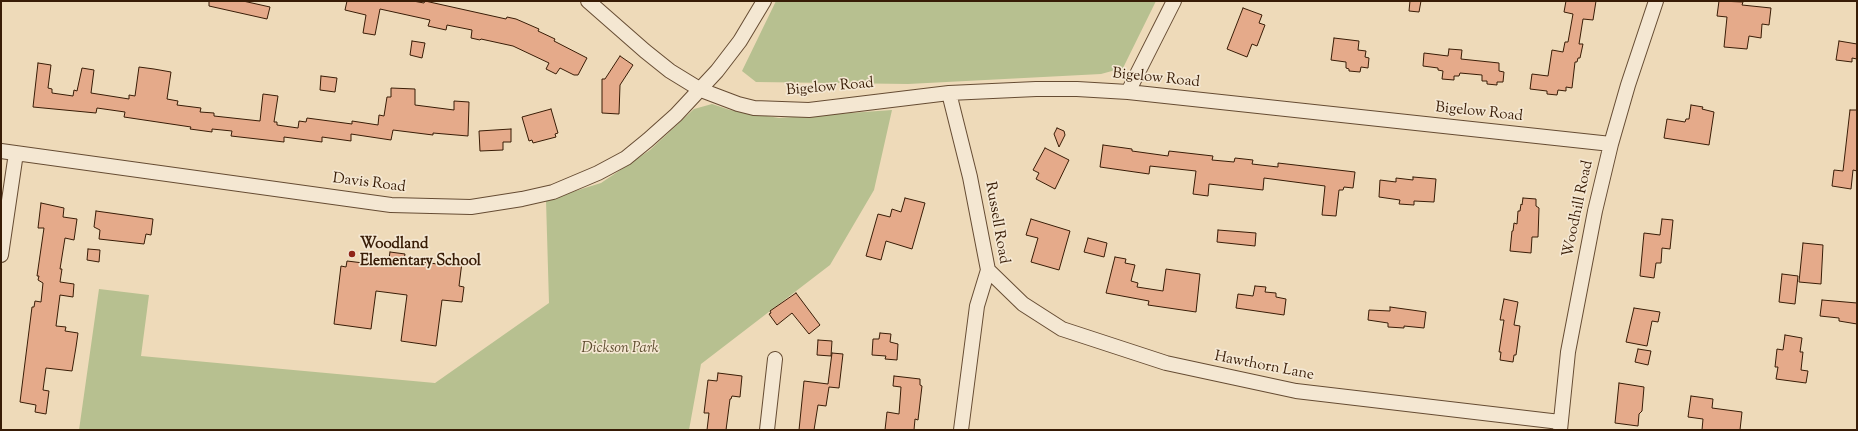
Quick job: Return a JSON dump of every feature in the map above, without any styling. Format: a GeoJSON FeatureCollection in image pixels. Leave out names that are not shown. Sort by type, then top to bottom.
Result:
{"type":"FeatureCollection","features":[{"type":"Feature","properties":{"kind":"street","name":"Bigelow Road"},"geometry":{"type":"LineString","coordinates":[[588,1],[670,71],[701,90],[738,104],[754,108],[809,110],[949,93],[1036,89],[1128,92],[1611,144]]}},
{"type":"Feature","properties":{"kind":"street","name":"Davis Road"},"geometry":{"type":"LineString","coordinates":[[1,150],[391,205],[471,207],[552,192],[598,173],[626,158],[676,115],[701,90],[740,42],[764,1]]}},
{"type":"Feature","properties":{"kind":"street"},"geometry":{"type":"LineString","coordinates":[[1128,92],[1174,1]]}},
{"type":"Feature","properties":{"kind":"street","name":"Woodhill Road"},"geometry":{"type":"LineString","coordinates":[[1560,426],[1568,352],[1585,259],[1611,144],[1656,1]]}},
{"type":"Feature","properties":{"kind":"street","name":"Russell Road"},"geometry":{"type":"LineString","coordinates":[[949,93],[970,177],[988,270],[977,306],[962,430]]}},
{"type":"Feature","properties":{"kind":"street"},"geometry":{"type":"LineString","coordinates":[[1,255],[16,153]]}},
{"type":"Feature","properties":{"kind":"street","name":"Hawthorn Lane"},"geometry":{"type":"LineString","coordinates":[[988,270],[1023,304],[1062,329],[1166,363],[1296,391],[1560,426]]}},
{"type":"Feature","properties":{"kind":"street"},"geometry":{"type":"LineString","coordinates":[[767,430],[775,359]]}},
{"type":"Feature","properties":{"kind":"green space"},"geometry":{"type":"Polygon","coordinates":[[[776,1],[1156,1],[1123,68],[1101,74],[908,84],[756,82],[742,71],[776,1]]]}},
{"type":"Feature","properties":{"kind":"green space","name":"Dickson Park"},"geometry":{"type":"Polygon","coordinates":[[[712,104],[730,110],[779,118],[892,110],[874,190],[830,265],[701,364],[689,430],[79,430],[99,289],[149,295],[141,356],[435,383],[549,303],[546,200],[601,183],[650,150],[694,109],[712,104]]]}},
{"type":"Feature","properties":{"kind":"building"},"geometry":{"type":"Polygon","coordinates":[[[209,1],[243,1],[270,7],[267,19],[209,6],[209,1]]]}},
{"type":"Feature","properties":{"kind":"building"},"geometry":{"type":"Polygon","coordinates":[[[347,1],[413,1],[424,3],[425,1],[506,19],[507,17],[516,19],[539,29],[538,31],[555,39],[554,41],[587,58],[578,75],[574,75],[560,68],[556,74],[546,69],[549,63],[513,46],[471,38],[472,30],[447,25],[446,30],[428,26],[430,20],[380,9],[375,35],[363,33],[366,15],[345,10],[347,1]]]}},
{"type":"Feature","properties":{"kind":"building"},"geometry":{"type":"Polygon","coordinates":[[[1410,1],[1421,1],[1419,12],[1409,11],[1410,1]]]}},
{"type":"Feature","properties":{"kind":"building"},"geometry":{"type":"Polygon","coordinates":[[[1566,1],[1596,1],[1593,20],[1583,19],[1579,44],[1583,44],[1580,58],[1578,58],[1577,62],[1575,62],[1572,88],[1566,87],[1566,91],[1558,90],[1557,95],[1547,94],[1547,91],[1530,89],[1532,74],[1548,76],[1552,50],[1563,52],[1565,42],[1568,42],[1573,14],[1564,12],[1566,1]]]}},
{"type":"Feature","properties":{"kind":"building"},"geometry":{"type":"Polygon","coordinates":[[[1719,1],[1743,2],[1742,5],[1771,8],[1769,25],[1762,24],[1761,38],[1749,36],[1747,49],[1724,47],[1727,17],[1717,16],[1719,1]]]}},
{"type":"Feature","properties":{"kind":"building"},"geometry":{"type":"Polygon","coordinates":[[[1243,8],[1262,15],[1259,23],[1265,25],[1257,46],[1252,44],[1247,57],[1227,49],[1243,8]]]}},
{"type":"Feature","properties":{"kind":"building"},"geometry":{"type":"Polygon","coordinates":[[[1334,38],[1359,41],[1358,50],[1366,51],[1365,57],[1369,58],[1368,68],[1361,67],[1360,72],[1349,71],[1349,69],[1346,68],[1346,62],[1331,60],[1334,38]]]}},
{"type":"Feature","properties":{"kind":"building"},"geometry":{"type":"Polygon","coordinates":[[[412,41],[425,43],[422,58],[410,55],[412,41]]]}},
{"type":"Feature","properties":{"kind":"building"},"geometry":{"type":"Polygon","coordinates":[[[1839,41],[1857,44],[1857,59],[1852,58],[1852,62],[1836,60],[1839,41]]]}},
{"type":"Feature","properties":{"kind":"building"},"geometry":{"type":"Polygon","coordinates":[[[1449,49],[1462,50],[1461,59],[1499,63],[1499,71],[1504,72],[1503,82],[1497,82],[1497,85],[1487,84],[1487,81],[1482,81],[1482,75],[1460,73],[1459,76],[1454,76],[1454,80],[1442,79],[1443,71],[1438,70],[1438,68],[1423,66],[1424,53],[1448,56],[1449,49]]]}},
{"type":"Feature","properties":{"kind":"building"},"geometry":{"type":"Polygon","coordinates":[[[620,56],[633,65],[620,85],[619,114],[602,113],[602,79],[605,79],[620,56]]]}},
{"type":"Feature","properties":{"kind":"building"},"geometry":{"type":"Polygon","coordinates":[[[38,63],[51,65],[48,88],[52,89],[52,93],[73,96],[74,90],[77,91],[82,68],[94,70],[91,93],[129,99],[129,95],[135,96],[139,67],[171,72],[167,99],[178,101],[177,105],[201,108],[200,112],[214,113],[214,116],[260,121],[263,94],[278,96],[274,122],[277,122],[277,125],[298,128],[299,121],[306,122],[307,118],[352,124],[352,121],[378,125],[379,115],[384,116],[387,97],[391,97],[391,88],[415,89],[415,105],[454,110],[454,101],[469,102],[468,136],[433,133],[433,135],[393,130],[391,140],[351,134],[351,141],[322,137],[322,142],[284,137],[284,142],[231,136],[232,131],[212,129],[212,132],[190,129],[191,127],[124,117],[125,112],[97,108],[96,113],[33,107],[38,63]]]}},
{"type":"Feature","properties":{"kind":"building"},"geometry":{"type":"Polygon","coordinates":[[[321,76],[337,78],[335,92],[320,90],[321,76]]]}},
{"type":"Feature","properties":{"kind":"building"},"geometry":{"type":"Polygon","coordinates":[[[1691,105],[1703,107],[1702,109],[1714,112],[1709,145],[1664,138],[1667,119],[1685,122],[1686,119],[1689,119],[1691,105]]]}},
{"type":"Feature","properties":{"kind":"building"},"geometry":{"type":"Polygon","coordinates":[[[551,109],[558,133],[555,134],[556,137],[533,143],[532,140],[529,141],[522,117],[551,109]]]}},
{"type":"Feature","properties":{"kind":"building"},"geometry":{"type":"Polygon","coordinates":[[[1850,110],[1857,110],[1857,171],[1853,170],[1851,189],[1832,186],[1834,170],[1843,171],[1850,110]]]}},
{"type":"Feature","properties":{"kind":"building"},"geometry":{"type":"Polygon","coordinates":[[[1057,128],[1064,131],[1065,135],[1059,147],[1054,134],[1057,128]]]}},
{"type":"Feature","properties":{"kind":"building"},"geometry":{"type":"Polygon","coordinates":[[[511,129],[511,142],[503,142],[503,150],[480,151],[479,131],[511,129]]]}},
{"type":"Feature","properties":{"kind":"building"},"geometry":{"type":"Polygon","coordinates":[[[1103,145],[1168,156],[1169,151],[1213,156],[1212,160],[1234,162],[1235,158],[1253,160],[1252,164],[1278,167],[1278,163],[1355,172],[1353,188],[1344,187],[1343,190],[1339,190],[1336,216],[1322,215],[1325,186],[1264,178],[1263,190],[1209,184],[1208,196],[1193,194],[1196,171],[1150,166],[1149,174],[1100,167],[1103,145]]]}},
{"type":"Feature","properties":{"kind":"building"},"geometry":{"type":"Polygon","coordinates":[[[1045,148],[1069,160],[1055,189],[1036,179],[1039,173],[1033,170],[1045,148]]]}},
{"type":"Feature","properties":{"kind":"building"},"geometry":{"type":"Polygon","coordinates":[[[1413,177],[1436,179],[1434,202],[1414,201],[1414,205],[1399,204],[1400,200],[1379,197],[1380,180],[1396,182],[1396,178],[1413,180],[1413,177]]]}},
{"type":"Feature","properties":{"kind":"building"},"geometry":{"type":"Polygon","coordinates":[[[905,198],[925,203],[912,249],[886,241],[881,260],[866,256],[878,214],[890,217],[892,209],[901,212],[905,198]]]}},
{"type":"Feature","properties":{"kind":"building"},"geometry":{"type":"Polygon","coordinates":[[[1523,198],[1536,199],[1536,206],[1539,208],[1538,237],[1532,237],[1531,253],[1510,251],[1512,231],[1514,223],[1517,224],[1518,211],[1520,211],[1523,198]]]}},
{"type":"Feature","properties":{"kind":"building"},"geometry":{"type":"Polygon","coordinates":[[[41,203],[64,208],[63,217],[77,219],[74,240],[65,238],[60,269],[62,269],[60,282],[74,284],[73,297],[60,295],[56,326],[66,327],[65,331],[78,333],[76,347],[72,371],[46,368],[43,390],[49,391],[46,414],[35,412],[36,405],[20,402],[32,307],[34,307],[35,301],[41,302],[43,283],[38,280],[39,276],[37,276],[44,228],[38,228],[41,203]]]}},
{"type":"Feature","properties":{"kind":"building"},"geometry":{"type":"Polygon","coordinates":[[[96,211],[153,219],[151,235],[146,234],[144,244],[99,239],[100,230],[94,227],[96,211]]]}},
{"type":"Feature","properties":{"kind":"building"},"geometry":{"type":"Polygon","coordinates":[[[1031,219],[1070,231],[1059,270],[1031,262],[1038,238],[1026,235],[1031,219]]]}},
{"type":"Feature","properties":{"kind":"building"},"geometry":{"type":"Polygon","coordinates":[[[1662,219],[1673,220],[1670,249],[1662,248],[1661,263],[1656,263],[1654,278],[1640,276],[1644,233],[1660,235],[1662,219]]]}},
{"type":"Feature","properties":{"kind":"building"},"geometry":{"type":"Polygon","coordinates":[[[1218,230],[1256,233],[1255,246],[1217,242],[1218,230]]]}},
{"type":"Feature","properties":{"kind":"building"},"geometry":{"type":"Polygon","coordinates":[[[1088,238],[1107,243],[1104,257],[1084,252],[1088,238]]]}},
{"type":"Feature","properties":{"kind":"building"},"geometry":{"type":"Polygon","coordinates":[[[1803,243],[1823,245],[1821,284],[1799,282],[1803,243]]]}},
{"type":"Feature","properties":{"kind":"building"},"geometry":{"type":"Polygon","coordinates":[[[88,249],[100,250],[99,262],[87,260],[88,249]]]}},
{"type":"Feature","properties":{"kind":"building"},"geometry":{"type":"Polygon","coordinates":[[[390,252],[405,254],[404,260],[446,265],[447,260],[462,262],[459,286],[464,287],[462,302],[442,300],[436,346],[401,341],[407,295],[376,291],[371,329],[334,324],[341,266],[346,267],[347,261],[388,266],[390,252]]]}},
{"type":"Feature","properties":{"kind":"building"},"geometry":{"type":"Polygon","coordinates":[[[1115,257],[1126,259],[1125,263],[1135,265],[1131,281],[1138,283],[1137,287],[1163,291],[1166,269],[1200,274],[1196,312],[1148,305],[1149,301],[1106,293],[1115,257]]]}},
{"type":"Feature","properties":{"kind":"building"},"geometry":{"type":"Polygon","coordinates":[[[1782,274],[1798,276],[1795,304],[1779,302],[1782,274]]]}},
{"type":"Feature","properties":{"kind":"building"},"geometry":{"type":"Polygon","coordinates":[[[1255,286],[1266,287],[1265,292],[1276,293],[1276,297],[1286,299],[1284,315],[1236,308],[1238,294],[1253,296],[1255,286]]]}},
{"type":"Feature","properties":{"kind":"building"},"geometry":{"type":"Polygon","coordinates":[[[796,293],[820,325],[809,334],[792,313],[777,325],[769,314],[771,313],[770,311],[796,293]]]}},
{"type":"Feature","properties":{"kind":"building"},"geometry":{"type":"Polygon","coordinates":[[[1504,299],[1518,302],[1514,325],[1520,326],[1516,355],[1514,355],[1513,362],[1500,360],[1501,352],[1499,352],[1504,320],[1500,320],[1504,299]]]}},
{"type":"Feature","properties":{"kind":"building"},"geometry":{"type":"Polygon","coordinates":[[[1822,300],[1857,303],[1857,324],[1839,321],[1839,318],[1820,316],[1822,300]]]}},
{"type":"Feature","properties":{"kind":"building"},"geometry":{"type":"Polygon","coordinates":[[[1390,307],[1426,312],[1424,328],[1404,326],[1404,328],[1388,327],[1388,323],[1368,320],[1369,310],[1390,311],[1390,307]]]}},
{"type":"Feature","properties":{"kind":"building"},"geometry":{"type":"Polygon","coordinates":[[[1634,308],[1660,312],[1658,322],[1652,321],[1647,346],[1626,342],[1634,308]]]}},
{"type":"Feature","properties":{"kind":"building"},"geometry":{"type":"Polygon","coordinates":[[[880,333],[891,334],[890,342],[898,344],[897,360],[885,359],[886,356],[872,355],[873,339],[879,339],[880,333]]]}},
{"type":"Feature","properties":{"kind":"building"},"geometry":{"type":"Polygon","coordinates":[[[1785,335],[1802,338],[1800,352],[1803,352],[1801,370],[1808,371],[1806,383],[1776,379],[1778,367],[1775,367],[1777,349],[1783,350],[1785,335]]]}},
{"type":"Feature","properties":{"kind":"building"},"geometry":{"type":"Polygon","coordinates":[[[818,340],[832,341],[831,356],[817,355],[818,340]]]}},
{"type":"Feature","properties":{"kind":"building"},"geometry":{"type":"Polygon","coordinates":[[[1638,349],[1651,351],[1648,365],[1635,362],[1638,349]]]}},
{"type":"Feature","properties":{"kind":"building"},"geometry":{"type":"Polygon","coordinates":[[[832,353],[843,354],[839,388],[829,387],[826,406],[818,405],[814,430],[799,430],[804,381],[828,384],[832,353]]]}},
{"type":"Feature","properties":{"kind":"building"},"geometry":{"type":"Polygon","coordinates":[[[718,373],[742,376],[740,397],[732,396],[730,399],[726,430],[707,430],[709,413],[704,413],[708,380],[717,381],[718,373]]]}},
{"type":"Feature","properties":{"kind":"building"},"geometry":{"type":"Polygon","coordinates":[[[894,376],[920,379],[920,385],[922,386],[918,420],[915,419],[914,430],[885,430],[887,412],[899,414],[901,387],[893,386],[894,376]]]}},
{"type":"Feature","properties":{"kind":"building"},"geometry":{"type":"Polygon","coordinates":[[[1619,383],[1644,387],[1642,411],[1639,414],[1638,426],[1615,423],[1619,383]]]}},
{"type":"Feature","properties":{"kind":"building"},"geometry":{"type":"Polygon","coordinates":[[[1691,396],[1713,399],[1712,408],[1742,412],[1740,430],[1702,430],[1703,419],[1688,417],[1691,396]]]}},
{"type":"Feature","properties":{"kind":"place","name":"Woodland Elementary School"},"geometry":{"type":"Point","coordinates":[352,254]}}]}
